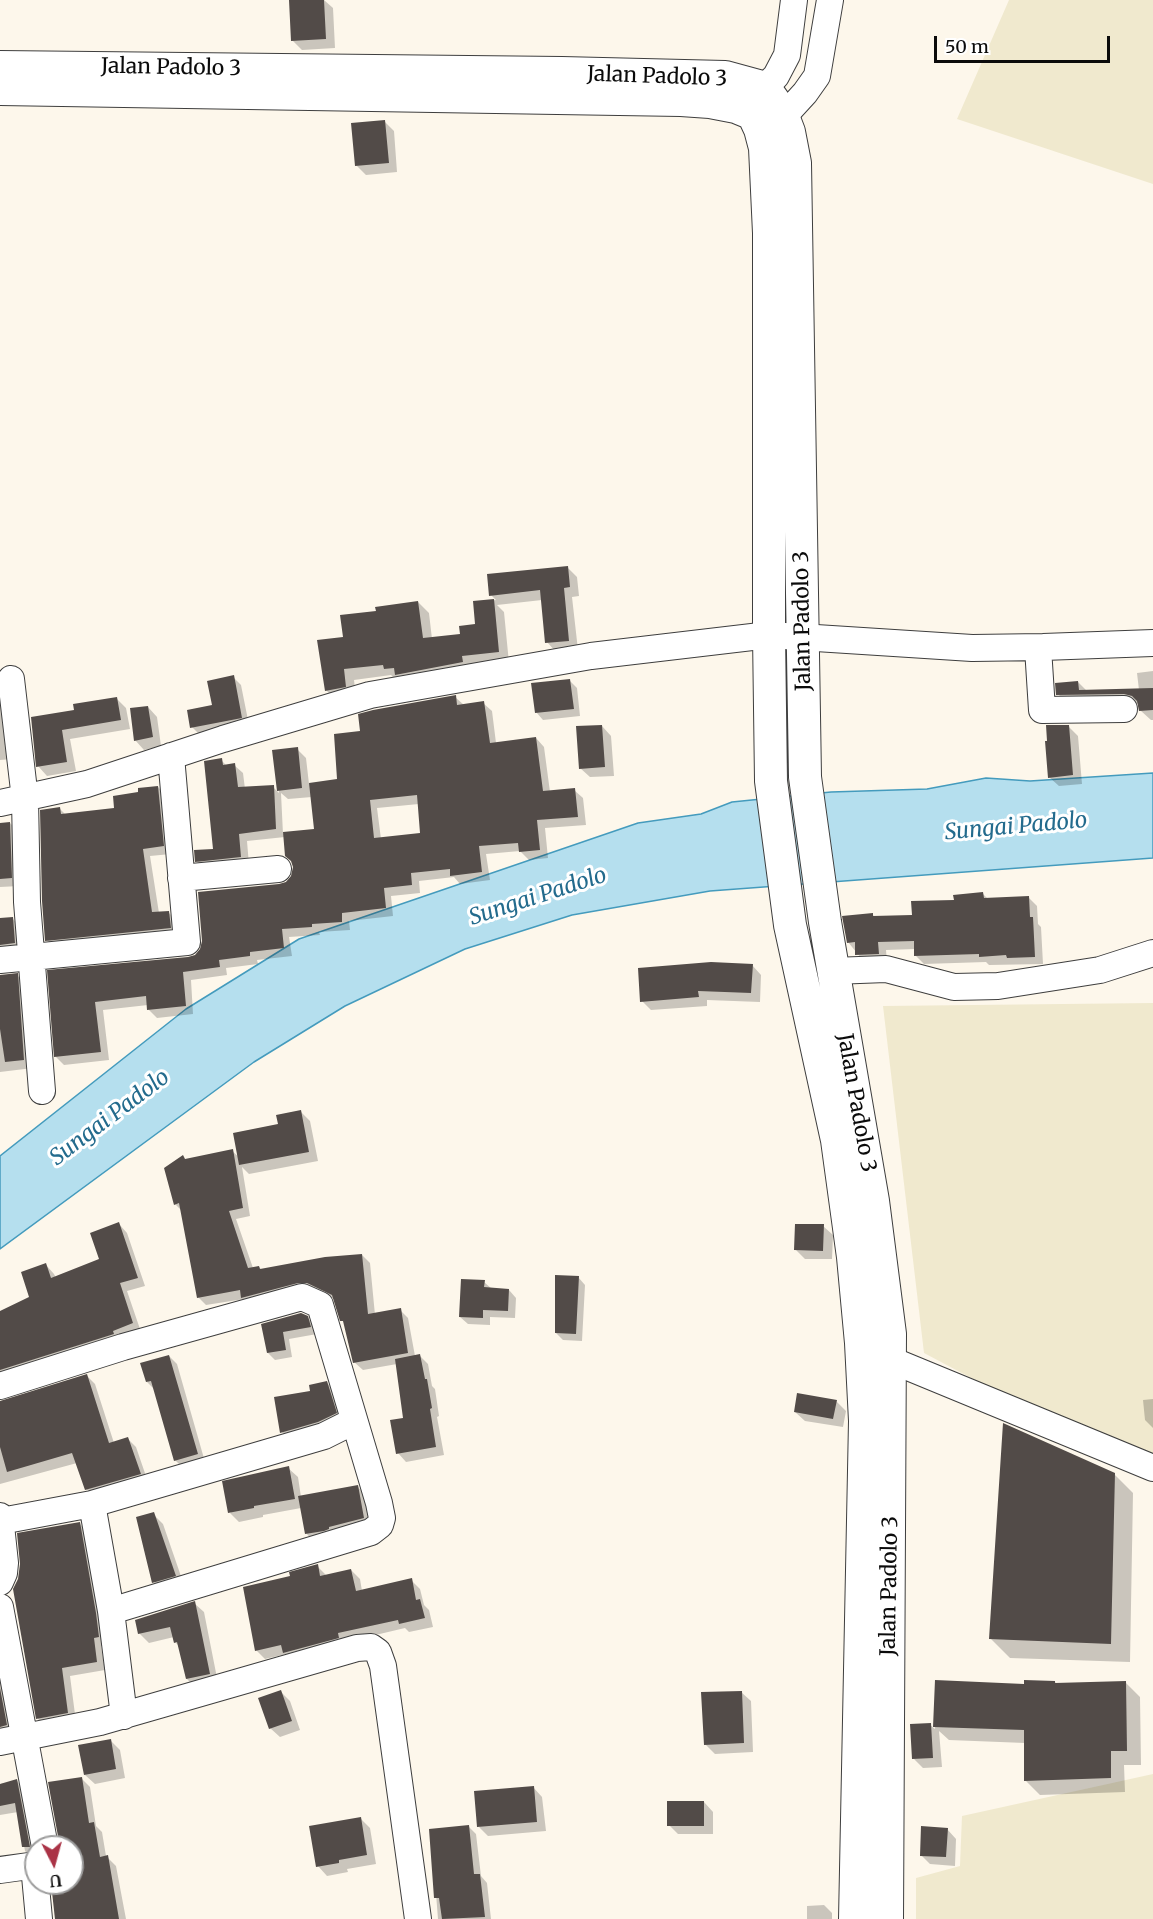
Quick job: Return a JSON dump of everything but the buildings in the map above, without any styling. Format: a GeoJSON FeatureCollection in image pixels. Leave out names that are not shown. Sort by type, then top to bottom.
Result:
{"type":"FeatureCollection","features":[{"type":"Feature","properties":{"kind":"street"},"geometry":{"type":"LineString","coordinates":[[762,90],[776,76],[787,54],[794,0]]}},
{"type":"Feature","properties":{"kind":"street"},"geometry":{"type":"LineString","coordinates":[[783,117],[817,76],[830,0]]}},
{"type":"Feature","properties":{"kind":"street","name":"Jalan Padolo 3"},"geometry":{"type":"LineString","coordinates":[[0,67],[561,85],[710,102],[736,107],[753,114],[765,148],[782,233],[804,636],[805,777],[825,922],[873,1201],[890,1334],[887,1919]]}},
{"type":"Feature","properties":{"kind":"street","name":"Jalan Padolo 3"},"geometry":{"type":"LineString","coordinates":[[0,89],[561,85],[725,77],[758,86],[771,97],[783,117],[789,132],[795,163],[782,233],[769,635],[771,781],[790,925],[837,1140],[853,1257],[861,1343],[865,1421],[855,1919]]}},
{"type":"Feature","properties":{"kind":"street"},"geometry":{"type":"LineString","coordinates":[[0,804],[87,784],[370,695],[591,656],[769,635],[972,648],[1038,648],[1153,643]]}},
{"type":"Feature","properties":{"kind":"street"},"geometry":{"type":"LineString","coordinates":[[1038,648],[1042,710],[1124,709]]}},
{"type":"Feature","properties":{"kind":"street"},"geometry":{"type":"LineString","coordinates":[[11,679],[25,799],[27,902],[42,1091]]}},
{"type":"Feature","properties":{"kind":"street"},"geometry":{"type":"LineString","coordinates":[[0,960],[187,942],[171,756]]}},
{"type":"Feature","properties":{"kind":"street"},"geometry":{"type":"LineString","coordinates":[[181,878],[278,869]]}},
{"type":"Feature","properties":{"kind":"street"},"geometry":{"type":"LineString","coordinates":[[833,971],[886,969],[954,987],[998,986],[1100,970],[1153,953]]}},
{"type":"Feature","properties":{"kind":"street"},"geometry":{"type":"LineString","coordinates":[[0,1386],[123,1347],[302,1297],[320,1305],[382,1518],[376,1529],[111,1611]]}},
{"type":"Feature","properties":{"kind":"street"},"geometry":{"type":"LineString","coordinates":[[891,1360],[1153,1468]]}},
{"type":"Feature","properties":{"kind":"street"},"geometry":{"type":"LineString","coordinates":[[0,1582],[5,1563],[1,1518],[92,1504],[324,1436],[354,1421]]}},
{"type":"Feature","properties":{"kind":"street"},"geometry":{"type":"LineString","coordinates":[[92,1504],[111,1611],[124,1716]]}},
{"type":"Feature","properties":{"kind":"street"},"geometry":{"type":"LineString","coordinates":[[0,1607],[26,1738],[36,1835]]}},
{"type":"Feature","properties":{"kind":"street"},"geometry":{"type":"LineString","coordinates":[[0,1742],[124,1716],[357,1648],[371,1647],[378,1652],[383,1666],[418,1919]]}},
{"type":"Feature","properties":{"kind":"street"},"geometry":{"type":"LineString","coordinates":[[857,1761],[888,1760]]}},
{"type":"Feature","properties":{"kind":"street"},"geometry":{"type":"LineString","coordinates":[[0,1870],[24,1863]]}},
{"type":"Feature","properties":{"kind":"street"},"geometry":{"type":"LineString","coordinates":[[39,1895],[39,1919]]}},
{"type":"Feature","properties":{"kind":"shaded area"},"geometry":{"type":"Polygon","coordinates":[[[1009,0],[1153,0],[1153,184],[957,119],[1009,0]]]}},
{"type":"Feature","properties":{"kind":"shaded area"},"geometry":{"type":"Polygon","coordinates":[[[1153,1003],[1153,1474],[924,1353],[883,1006],[1153,1003]]]}},
{"type":"Feature","properties":{"kind":"shaded area"},"geometry":{"type":"Polygon","coordinates":[[[1153,1774],[1153,1919],[916,1919],[916,1878],[960,1866],[962,1816],[1153,1774]]]}},
{"type":"Feature","properties":{"kind":"water","name":"Sungai Padolo"},"geometry":{"type":"Polygon","coordinates":[[[1153,773],[1153,858],[710,891],[572,915],[465,949],[345,1006],[254,1062],[0,1249],[0,1156],[186,1009],[299,939],[638,823],[701,814],[732,802],[831,792],[927,789],[986,778],[1030,781],[1153,773]]]}}]}
